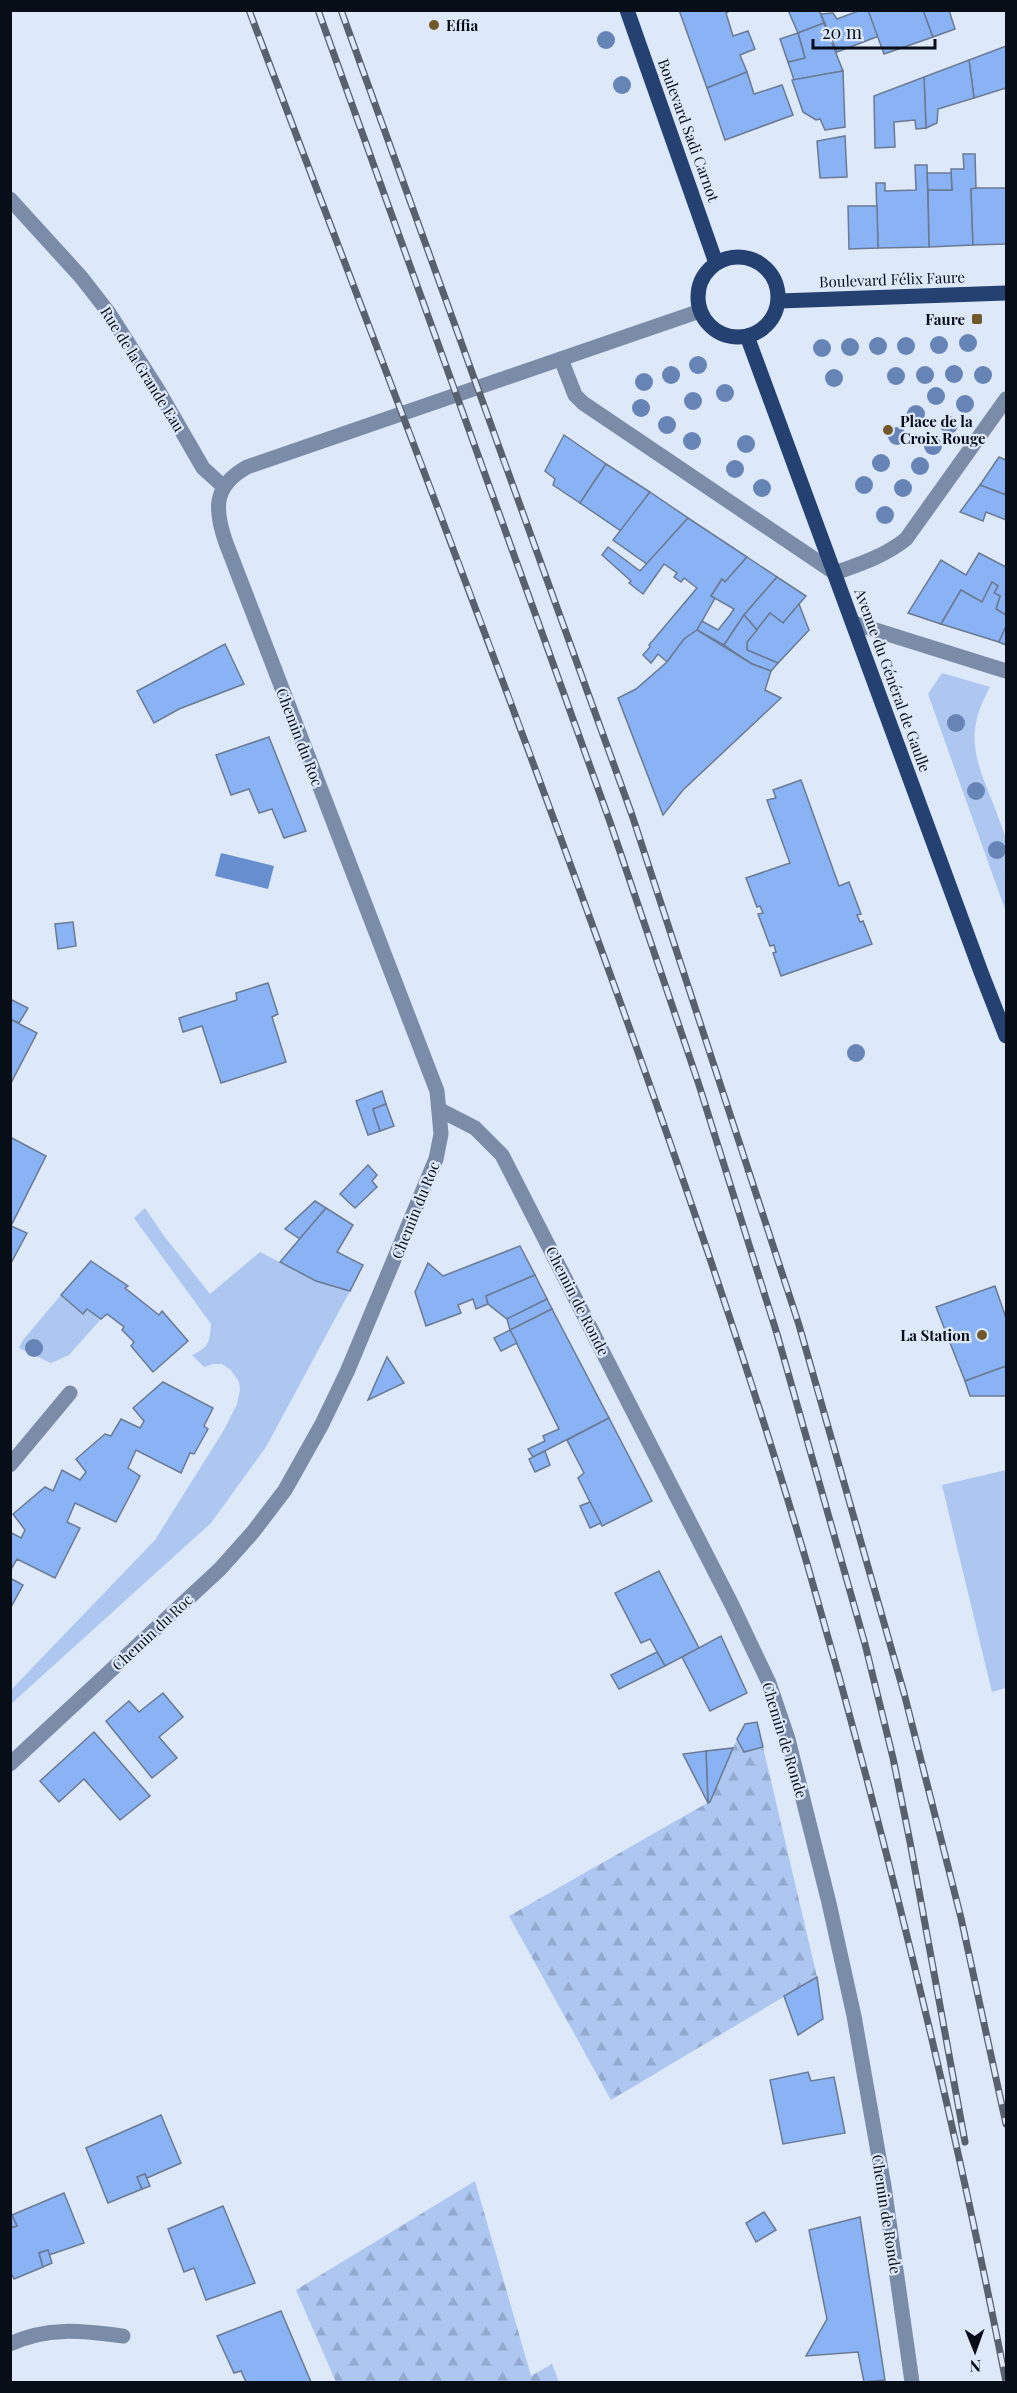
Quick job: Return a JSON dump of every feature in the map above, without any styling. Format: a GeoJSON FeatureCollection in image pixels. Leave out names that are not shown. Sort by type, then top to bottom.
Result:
{"type":"FeatureCollection","features":[{"type":"Feature","properties":{"kind":"main road","name":"Boulevard Sadi Carnot"},"geometry":{"type":"LineString","coordinates":[[627,10],[716,262]]}},
{"type":"Feature","properties":{"kind":"main road"},"geometry":{"type":"LineString","coordinates":[[741,256],[754,259],[765,266],[773,276],[778,288],[779,301],[776,313],[769,324],[759,332],[747,336],[725,335],[714,330],[700,311],[697,298],[699,284],[716,262],[728,257],[741,256]]}},
{"type":"Feature","properties":{"kind":"main road","name":"Boulevard Félix Faure"},"geometry":{"type":"LineString","coordinates":[[779,301],[1006,293]]}},
{"type":"Feature","properties":{"kind":"main road","name":"Avenue du Général de Gaulle"},"geometry":{"type":"LineString","coordinates":[[747,336],[1006,1036]]}},
{"type":"Feature","properties":{"kind":"street","name":"Rue de la Grande Eau"},"geometry":{"type":"LineString","coordinates":[[10,199],[81,277],[109,313],[142,363],[203,468],[224,487]]}},
{"type":"Feature","properties":{"kind":"street"},"geometry":{"type":"LineString","coordinates":[[224,487],[247,466],[700,311]]}},
{"type":"Feature","properties":{"kind":"street"},"geometry":{"type":"LineString","coordinates":[[561,359],[575,395],[583,403],[835,573],[877,558],[906,539],[1006,399]]}},
{"type":"Feature","properties":{"kind":"street","name":"Chemin du Roc"},"geometry":{"type":"LineString","coordinates":[[10,1764],[220,1569],[254,1533],[285,1490],[322,1424],[347,1372],[436,1159],[441,1134],[437,1091],[226,543],[218,512],[224,487]]}},
{"type":"Feature","properties":{"kind":"street"},"geometry":{"type":"LineString","coordinates":[[853,623],[1006,671]]}},
{"type":"Feature","properties":{"kind":"street","name":"Chemin de Ronde"},"geometry":{"type":"LineString","coordinates":[[440,1110],[475,1128],[502,1155],[678,1498],[769,1683],[788,1739],[808,1816],[854,2016],[884,2186],[912,2382]]}},
{"type":"Feature","properties":{"kind":"street"},"geometry":{"type":"LineString","coordinates":[[10,1465],[70,1393]]}},
{"type":"Feature","properties":{"kind":"street"},"geometry":{"type":"LineString","coordinates":[[10,2344],[24,2337],[45,2332],[80,2331],[123,2336]]}},
{"type":"Feature","properties":{"kind":"green space"},"geometry":{"type":"Polygon","coordinates":[[[942,673],[990,687],[976,721],[975,749],[1005,838],[1008,868],[1006,912],[928,694],[942,673]]]}},
{"type":"Feature","properties":{"kind":"green space"},"geometry":{"type":"Polygon","coordinates":[[[145,1208],[210,1294],[260,1252],[316,1281],[350,1291],[266,1447],[211,1523],[11,1704],[10,1691],[155,1540],[224,1430],[237,1404],[239,1382],[231,1370],[222,1364],[204,1367],[192,1355],[202,1350],[208,1343],[211,1324],[134,1218],[145,1208]]]}},
{"type":"Feature","properties":{"kind":"green space"},"geometry":{"type":"Polygon","coordinates":[[[61,1295],[83,1314],[87,1309],[101,1319],[69,1355],[51,1363],[19,1348],[23,1340],[61,1295]]]}},
{"type":"Feature","properties":{"kind":"green space"},"geometry":{"type":"Polygon","coordinates":[[[1006,1470],[1006,1688],[992,1692],[942,1485],[1006,1470]]]}},
{"type":"Feature","properties":{"kind":"green space"},"geometry":{"type":"Polygon","coordinates":[[[737,1739],[744,1752],[763,1747],[817,1977],[611,2100],[509,1916],[709,1802],[737,1739]]]}},
{"type":"Feature","properties":{"kind":"green space"},"geometry":{"type":"Polygon","coordinates":[[[475,2181],[531,2376],[552,2364],[559,2382],[336,2382],[296,2290],[475,2181]]]}},
{"type":"Feature","properties":{"kind":"shaded area"},"geometry":{"type":"Polygon","coordinates":[[[221,853],[274,866],[268,889],[215,876],[221,853]]]}},
{"type":"Feature","properties":{"kind":"building"},"geometry":{"type":"Polygon","coordinates":[[[679,10],[731,10],[726,13],[733,36],[748,31],[755,49],[740,55],[747,72],[707,88],[679,10]]]}},
{"type":"Feature","properties":{"kind":"building"},"geometry":{"type":"Polygon","coordinates":[[[788,10],[819,10],[824,23],[798,33],[788,10]]]}},
{"type":"Feature","properties":{"kind":"building"},"geometry":{"type":"Polygon","coordinates":[[[861,10],[868,10],[879,36],[837,52],[821,14],[833,13],[837,19],[861,10]]]}},
{"type":"Feature","properties":{"kind":"building"},"geometry":{"type":"Polygon","coordinates":[[[868,10],[923,10],[933,37],[884,54],[868,10]]]}},
{"type":"Feature","properties":{"kind":"building"},"geometry":{"type":"Polygon","coordinates":[[[923,10],[949,10],[955,29],[933,37],[923,10]]]}},
{"type":"Feature","properties":{"kind":"building"},"geometry":{"type":"Polygon","coordinates":[[[824,23],[843,71],[794,80],[788,62],[805,58],[798,33],[824,23]]]}},
{"type":"Feature","properties":{"kind":"building"},"geometry":{"type":"Polygon","coordinates":[[[798,33],[805,58],[788,62],[780,39],[798,33]]]}},
{"type":"Feature","properties":{"kind":"building"},"geometry":{"type":"Polygon","coordinates":[[[1006,46],[1006,88],[974,98],[969,60],[1006,46]]]}},
{"type":"Feature","properties":{"kind":"building"},"geometry":{"type":"Polygon","coordinates":[[[969,60],[974,98],[938,109],[937,123],[926,128],[924,77],[969,60]]]}},
{"type":"Feature","properties":{"kind":"building"},"geometry":{"type":"Polygon","coordinates":[[[843,71],[845,127],[825,130],[820,119],[816,120],[803,112],[792,80],[843,71]]]}},
{"type":"Feature","properties":{"kind":"building"},"geometry":{"type":"Polygon","coordinates":[[[747,72],[754,94],[782,85],[793,115],[725,140],[707,88],[747,72]]]}},
{"type":"Feature","properties":{"kind":"building"},"geometry":{"type":"Polygon","coordinates":[[[924,77],[926,128],[916,129],[915,120],[894,122],[895,147],[875,148],[874,96],[924,77]]]}},
{"type":"Feature","properties":{"kind":"building"},"geometry":{"type":"Polygon","coordinates":[[[845,136],[847,177],[820,178],[817,141],[845,136]]]}},
{"type":"Feature","properties":{"kind":"building"},"geometry":{"type":"Polygon","coordinates":[[[963,154],[975,154],[976,188],[971,189],[973,245],[929,247],[928,190],[952,190],[951,169],[964,169],[963,154]]]}},
{"type":"Feature","properties":{"kind":"building"},"geometry":{"type":"Polygon","coordinates":[[[915,165],[927,165],[929,247],[878,248],[876,183],[885,183],[885,191],[916,190],[915,165]]]}},
{"type":"Feature","properties":{"kind":"building"},"geometry":{"type":"Polygon","coordinates":[[[927,173],[951,173],[952,190],[928,190],[927,173]]]}},
{"type":"Feature","properties":{"kind":"building"},"geometry":{"type":"Polygon","coordinates":[[[1006,188],[1006,244],[973,245],[971,189],[1006,188]]]}},
{"type":"Feature","properties":{"kind":"building"},"geometry":{"type":"Polygon","coordinates":[[[848,206],[877,206],[878,248],[849,249],[848,206]]]}},
{"type":"Feature","properties":{"kind":"building"},"geometry":{"type":"Polygon","coordinates":[[[564,435],[606,464],[580,503],[553,485],[555,479],[545,471],[564,435]]]}},
{"type":"Feature","properties":{"kind":"building"},"geometry":{"type":"Polygon","coordinates":[[[999,457],[1006,460],[1006,495],[980,485],[999,457]]]}},
{"type":"Feature","properties":{"kind":"building"},"geometry":{"type":"Polygon","coordinates":[[[606,464],[650,492],[621,531],[580,503],[606,464]]]}},
{"type":"Feature","properties":{"kind":"building"},"geometry":{"type":"Polygon","coordinates":[[[980,485],[1006,495],[1006,520],[986,512],[983,521],[960,512],[980,485]]]}},
{"type":"Feature","properties":{"kind":"building"},"geometry":{"type":"Polygon","coordinates":[[[650,492],[688,518],[647,564],[613,540],[650,492]]]}},
{"type":"Feature","properties":{"kind":"building"},"geometry":{"type":"Polygon","coordinates":[[[688,518],[747,557],[725,582],[722,579],[711,596],[715,598],[697,630],[684,639],[667,662],[658,654],[651,663],[643,655],[650,647],[649,645],[697,588],[684,578],[681,582],[674,577],[677,573],[664,564],[643,594],[602,555],[608,547],[640,571],[688,518]]]}},
{"type":"Feature","properties":{"kind":"building"},"geometry":{"type":"Polygon","coordinates":[[[979,553],[1006,567],[1006,615],[996,609],[1000,596],[994,593],[998,586],[992,582],[982,602],[961,590],[941,624],[908,613],[941,560],[966,575],[979,553]]]}},
{"type":"Feature","properties":{"kind":"building"},"geometry":{"type":"Polygon","coordinates":[[[747,557],[777,577],[744,615],[724,645],[697,630],[702,621],[718,630],[730,615],[734,609],[711,596],[722,579],[725,582],[747,557]]]}},
{"type":"Feature","properties":{"kind":"building"},"geometry":{"type":"Polygon","coordinates":[[[777,577],[806,596],[783,623],[770,613],[757,630],[744,615],[777,577]]]}},
{"type":"Feature","properties":{"kind":"building"},"geometry":{"type":"Polygon","coordinates":[[[992,582],[998,586],[994,593],[1000,596],[996,609],[1006,615],[1006,626],[999,642],[941,624],[961,590],[982,602],[992,582]]]}},
{"type":"Feature","properties":{"kind":"building"},"geometry":{"type":"Polygon","coordinates":[[[799,604],[809,630],[778,663],[747,650],[747,642],[770,613],[783,623],[799,604]]]}},
{"type":"Feature","properties":{"kind":"building"},"geometry":{"type":"Polygon","coordinates":[[[744,615],[757,630],[747,642],[747,650],[778,663],[771,671],[752,664],[724,645],[744,615]]]}},
{"type":"Feature","properties":{"kind":"building"},"geometry":{"type":"Polygon","coordinates":[[[1006,626],[1006,645],[999,642],[1006,626]]]}},
{"type":"Feature","properties":{"kind":"building"},"geometry":{"type":"Polygon","coordinates":[[[697,630],[752,664],[771,671],[765,690],[781,698],[683,790],[663,815],[618,698],[636,689],[667,662],[684,639],[697,630]]]}},
{"type":"Feature","properties":{"kind":"building"},"geometry":{"type":"Polygon","coordinates":[[[225,644],[244,684],[179,709],[154,723],[137,691],[225,644]]]}},
{"type":"Feature","properties":{"kind":"building"},"geometry":{"type":"Polygon","coordinates":[[[269,737],[306,831],[284,838],[272,809],[259,813],[249,789],[231,795],[216,755],[269,737]]]}},
{"type":"Feature","properties":{"kind":"building"},"geometry":{"type":"Polygon","coordinates":[[[801,780],[839,886],[849,882],[861,914],[857,915],[860,922],[863,921],[872,944],[781,976],[773,953],[776,952],[774,945],[770,946],[758,914],[763,913],[760,906],[757,907],[746,878],[790,863],[767,800],[776,798],[773,790],[801,780]]]}},
{"type":"Feature","properties":{"kind":"building"},"geometry":{"type":"Polygon","coordinates":[[[73,922],[76,946],[58,949],[55,924],[73,922]]]}},
{"type":"Feature","properties":{"kind":"building"},"geometry":{"type":"Polygon","coordinates":[[[268,983],[278,1014],[272,1017],[286,1062],[221,1083],[202,1026],[183,1032],[179,1018],[237,1000],[236,993],[268,983]]]}},
{"type":"Feature","properties":{"kind":"building"},"geometry":{"type":"Polygon","coordinates":[[[10,999],[28,1008],[19,1023],[10,1019],[10,999]]]}},
{"type":"Feature","properties":{"kind":"building"},"geometry":{"type":"Polygon","coordinates":[[[10,1019],[37,1033],[12,1081],[10,1080],[10,1019]]]}},
{"type":"Feature","properties":{"kind":"building"},"geometry":{"type":"Polygon","coordinates":[[[382,1091],[386,1104],[373,1109],[380,1131],[368,1135],[356,1101],[382,1091]]]}},
{"type":"Feature","properties":{"kind":"building"},"geometry":{"type":"Polygon","coordinates":[[[386,1104],[394,1126],[380,1131],[373,1109],[386,1104]]]}},
{"type":"Feature","properties":{"kind":"building"},"geometry":{"type":"Polygon","coordinates":[[[10,1137],[46,1156],[11,1226],[27,1233],[10,1265],[10,1137]]]}},
{"type":"Feature","properties":{"kind":"building"},"geometry":{"type":"Polygon","coordinates":[[[368,1165],[377,1175],[372,1181],[377,1187],[355,1208],[340,1194],[368,1165]]]}},
{"type":"Feature","properties":{"kind":"building"},"geometry":{"type":"Polygon","coordinates":[[[315,1201],[326,1208],[300,1239],[285,1229],[315,1201]]]}},
{"type":"Feature","properties":{"kind":"building"},"geometry":{"type":"Polygon","coordinates":[[[326,1208],[353,1225],[337,1252],[363,1265],[350,1291],[316,1281],[280,1262],[326,1208]]]}},
{"type":"Feature","properties":{"kind":"building"},"geometry":{"type":"Polygon","coordinates":[[[520,1246],[535,1275],[486,1296],[488,1304],[476,1309],[473,1299],[458,1305],[461,1313],[426,1326],[415,1292],[428,1263],[443,1276],[520,1246]]]}},
{"type":"Feature","properties":{"kind":"building"},"geometry":{"type":"Polygon","coordinates":[[[91,1261],[128,1286],[125,1288],[159,1315],[162,1311],[188,1341],[153,1372],[131,1346],[134,1342],[122,1330],[124,1327],[107,1314],[101,1319],[87,1309],[83,1314],[61,1295],[91,1261]]]}},
{"type":"Feature","properties":{"kind":"building"},"geometry":{"type":"Polygon","coordinates":[[[535,1275],[547,1299],[507,1319],[488,1304],[486,1296],[535,1275]]]}},
{"type":"Feature","properties":{"kind":"building"},"geometry":{"type":"Polygon","coordinates":[[[995,1286],[1006,1318],[1006,1366],[965,1381],[936,1307],[995,1286]]]}},
{"type":"Feature","properties":{"kind":"building"},"geometry":{"type":"Polygon","coordinates":[[[547,1299],[552,1309],[510,1330],[507,1319],[547,1299]]]}},
{"type":"Feature","properties":{"kind":"building"},"geometry":{"type":"Polygon","coordinates":[[[552,1309],[609,1418],[533,1457],[528,1449],[545,1441],[543,1436],[559,1429],[510,1330],[552,1309]]]}},
{"type":"Feature","properties":{"kind":"building"},"geometry":{"type":"Polygon","coordinates":[[[510,1330],[517,1343],[501,1351],[494,1338],[510,1330]]]}},
{"type":"Feature","properties":{"kind":"building"},"geometry":{"type":"Polygon","coordinates":[[[387,1357],[404,1383],[368,1400],[387,1357]]]}},
{"type":"Feature","properties":{"kind":"building"},"geometry":{"type":"Polygon","coordinates":[[[1006,1366],[1006,1396],[970,1396],[965,1381],[1006,1366]]]}},
{"type":"Feature","properties":{"kind":"building"},"geometry":{"type":"Polygon","coordinates":[[[163,1382],[213,1408],[204,1426],[208,1429],[194,1454],[190,1453],[181,1473],[136,1450],[128,1468],[140,1476],[116,1522],[75,1503],[67,1522],[80,1528],[55,1578],[17,1559],[10,1571],[10,1532],[21,1538],[25,1530],[13,1514],[45,1487],[53,1491],[62,1470],[80,1480],[86,1472],[76,1459],[105,1434],[111,1436],[121,1419],[140,1428],[144,1421],[133,1408],[163,1382]]]}},
{"type":"Feature","properties":{"kind":"building"},"geometry":{"type":"Polygon","coordinates":[[[609,1418],[652,1501],[602,1526],[578,1478],[584,1473],[567,1440],[609,1418]]]}},
{"type":"Feature","properties":{"kind":"building"},"geometry":{"type":"Polygon","coordinates":[[[545,1451],[550,1465],[535,1472],[529,1459],[545,1451]]]}},
{"type":"Feature","properties":{"kind":"building"},"geometry":{"type":"Polygon","coordinates":[[[590,1502],[601,1523],[590,1528],[580,1506],[590,1502]]]}},
{"type":"Feature","properties":{"kind":"building"},"geometry":{"type":"Polygon","coordinates":[[[659,1571],[699,1648],[665,1666],[650,1639],[641,1643],[615,1593],[659,1571]]]}},
{"type":"Feature","properties":{"kind":"building"},"geometry":{"type":"Polygon","coordinates":[[[10,1578],[23,1585],[10,1609],[10,1578]]]}},
{"type":"Feature","properties":{"kind":"building"},"geometry":{"type":"Polygon","coordinates":[[[721,1636],[747,1693],[710,1711],[682,1657],[721,1636]]]}},
{"type":"Feature","properties":{"kind":"building"},"geometry":{"type":"Polygon","coordinates":[[[657,1652],[665,1666],[619,1689],[611,1675],[657,1652]]]}},
{"type":"Feature","properties":{"kind":"building"},"geometry":{"type":"Polygon","coordinates":[[[163,1693],[183,1717],[159,1737],[177,1758],[152,1778],[106,1721],[129,1701],[139,1712],[163,1693]]]}},
{"type":"Feature","properties":{"kind":"building"},"geometry":{"type":"Polygon","coordinates":[[[757,1722],[763,1747],[744,1752],[737,1739],[745,1724],[757,1722]]]}},
{"type":"Feature","properties":{"kind":"building"},"geometry":{"type":"Polygon","coordinates":[[[94,1732],[150,1796],[120,1820],[84,1779],[59,1802],[40,1781],[94,1732]]]}},
{"type":"Feature","properties":{"kind":"building"},"geometry":{"type":"Polygon","coordinates":[[[733,1748],[710,1802],[708,1803],[706,1751],[733,1748]]]}},
{"type":"Feature","properties":{"kind":"building"},"geometry":{"type":"Polygon","coordinates":[[[706,1751],[708,1803],[683,1754],[706,1751]]]}},
{"type":"Feature","properties":{"kind":"building"},"geometry":{"type":"Polygon","coordinates":[[[817,1977],[823,2019],[798,2035],[784,1996],[817,1977]]]}},
{"type":"Feature","properties":{"kind":"building"},"geometry":{"type":"Polygon","coordinates":[[[808,2072],[811,2081],[834,2077],[845,2133],[783,2144],[770,2080],[808,2072]]]}},
{"type":"Feature","properties":{"kind":"building"},"geometry":{"type":"Polygon","coordinates":[[[161,2115],[181,2163],[147,2178],[145,2174],[137,2177],[142,2189],[108,2203],[86,2148],[161,2115]]]}},
{"type":"Feature","properties":{"kind":"building"},"geometry":{"type":"Polygon","coordinates":[[[145,2174],[150,2186],[142,2189],[137,2177],[145,2174]]]}},
{"type":"Feature","properties":{"kind":"building"},"geometry":{"type":"Polygon","coordinates":[[[64,2193],[84,2243],[49,2255],[48,2250],[39,2253],[43,2267],[14,2279],[10,2271],[10,2228],[17,2226],[12,2215],[64,2193]]]}},
{"type":"Feature","properties":{"kind":"building"},"geometry":{"type":"Polygon","coordinates":[[[223,2206],[255,2283],[206,2300],[194,2268],[184,2272],[168,2229],[223,2206]]]}},
{"type":"Feature","properties":{"kind":"building"},"geometry":{"type":"Polygon","coordinates":[[[10,2211],[17,2226],[10,2228],[10,2211]]]}},
{"type":"Feature","properties":{"kind":"building"},"geometry":{"type":"Polygon","coordinates":[[[764,2212],[776,2230],[756,2242],[746,2223],[764,2212]]]}},
{"type":"Feature","properties":{"kind":"building"},"geometry":{"type":"Polygon","coordinates":[[[860,2217],[885,2380],[864,2382],[858,2352],[806,2356],[827,2319],[809,2230],[860,2217]]]}},
{"type":"Feature","properties":{"kind":"building"},"geometry":{"type":"Polygon","coordinates":[[[48,2250],[52,2263],[43,2267],[39,2253],[48,2250]]]}},
{"type":"Feature","properties":{"kind":"building"},"geometry":{"type":"Polygon","coordinates":[[[281,2311],[311,2382],[246,2382],[241,2371],[234,2373],[217,2336],[281,2311]]]}},
{"type":"Feature","properties":{"kind":"railway"},"geometry":{"type":"LineString","coordinates":[[249,10],[584,902],[673,1150],[783,1483],[837,1668],[891,1871],[963,2177],[1006,2382]]}},
{"type":"Feature","properties":{"kind":"railway"},"geometry":{"type":"LineString","coordinates":[[318,10],[610,822],[699,1085],[777,1334],[865,1644],[893,1758],[965,2142]]}},
{"type":"Feature","properties":{"kind":"railway"},"geometry":{"type":"LineString","coordinates":[[341,10],[632,815],[799,1325],[904,1693],[961,1918],[1006,2124]]}},
{"type":"Feature","properties":{"kind":"place","name":"Effia"},"geometry":{"type":"Point","coordinates":[434,25]}},
{"type":"Feature","properties":{"kind":"place","name":"Faure"},"geometry":{"type":"Point","coordinates":[977,319]}},
{"type":"Feature","properties":{"kind":"place","name":"Place de la Croix Rouge"},"geometry":{"type":"Point","coordinates":[888,430]}},
{"type":"Feature","properties":{"kind":"place","name":"La Station"},"geometry":{"type":"Point","coordinates":[982,1335]}}]}
